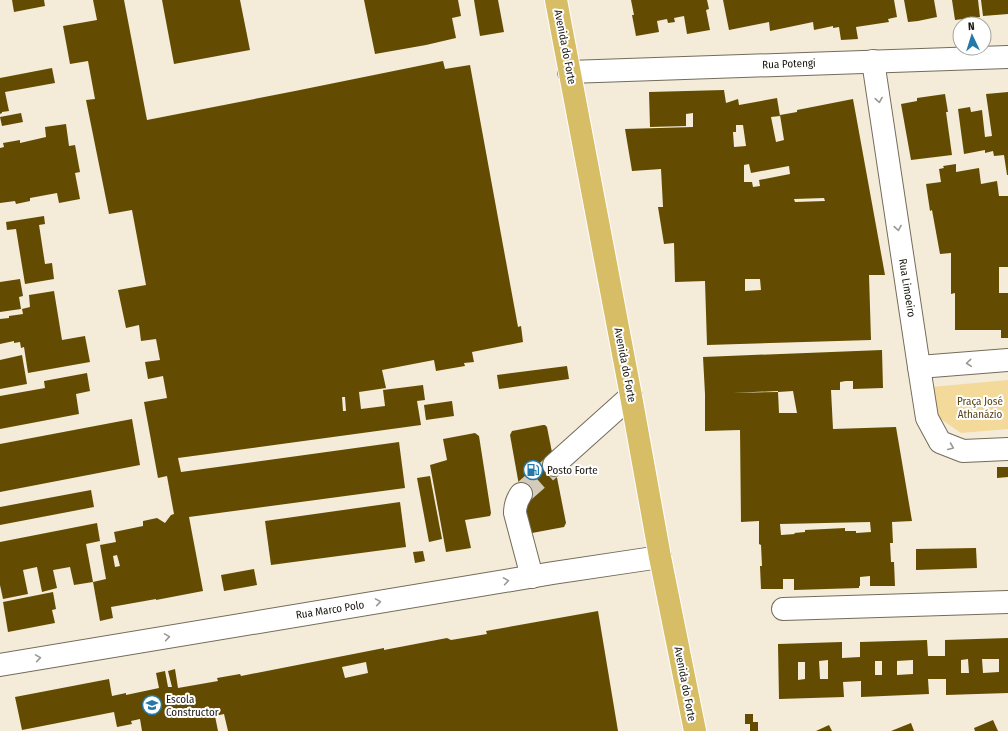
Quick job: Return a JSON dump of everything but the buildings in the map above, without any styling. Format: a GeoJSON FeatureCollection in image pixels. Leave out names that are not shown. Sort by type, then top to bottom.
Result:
{"type":"FeatureCollection","features":[{"type":"Feature","properties":{"kind":"main road","name":"Avenida do Forte"},"geometry":{"type":"LineString","coordinates":[[556,0],[660,557],[695,731]]}},
{"type":"Feature","properties":{"kind":"street","name":"Rua Potengi"},"geometry":{"type":"LineString","coordinates":[[569,72],[1008,57]]}},
{"type":"Feature","properties":{"kind":"street","name":"Rua Limoeiro"},"geometry":{"type":"LineString","coordinates":[[873,61],[927,418],[940,442],[963,452],[1008,449]]}},
{"type":"Feature","properties":{"kind":"street"},"geometry":{"type":"LineString","coordinates":[[919,367],[1008,360]]}},
{"type":"Feature","properties":{"kind":"street"},"geometry":{"type":"LineString","coordinates":[[554,465],[631,396]]}},
{"type":"Feature","properties":{"kind":"street"},"geometry":{"type":"LineString","coordinates":[[521,494],[517,499],[515,513],[532,577]]}},
{"type":"Feature","properties":{"kind":"street","name":"Rua Marco Polo"},"geometry":{"type":"LineString","coordinates":[[0,665],[660,557]]}},
{"type":"Feature","properties":{"kind":"street"},"geometry":{"type":"LineString","coordinates":[[783,610],[1008,602]]}},
{"type":"Feature","properties":{"kind":"green space","name":"Praça José Athanázio"},"geometry":{"type":"Polygon","coordinates":[[[1008,380],[1008,429],[961,433],[938,417],[931,387],[1008,380]]]}},
{"type":"Feature","properties":{"kind":"tunnel"},"geometry":{"type":"LineString","coordinates":[[521,494],[554,465]]}},
{"type":"Feature","properties":{"kind":"place","name":"Posto Forte"},"geometry":{"type":"Point","coordinates":[533,470]}},
{"type":"Feature","properties":{"kind":"place","name":"Escola Constructor"},"geometry":{"type":"Point","coordinates":[152,705]}}]}
